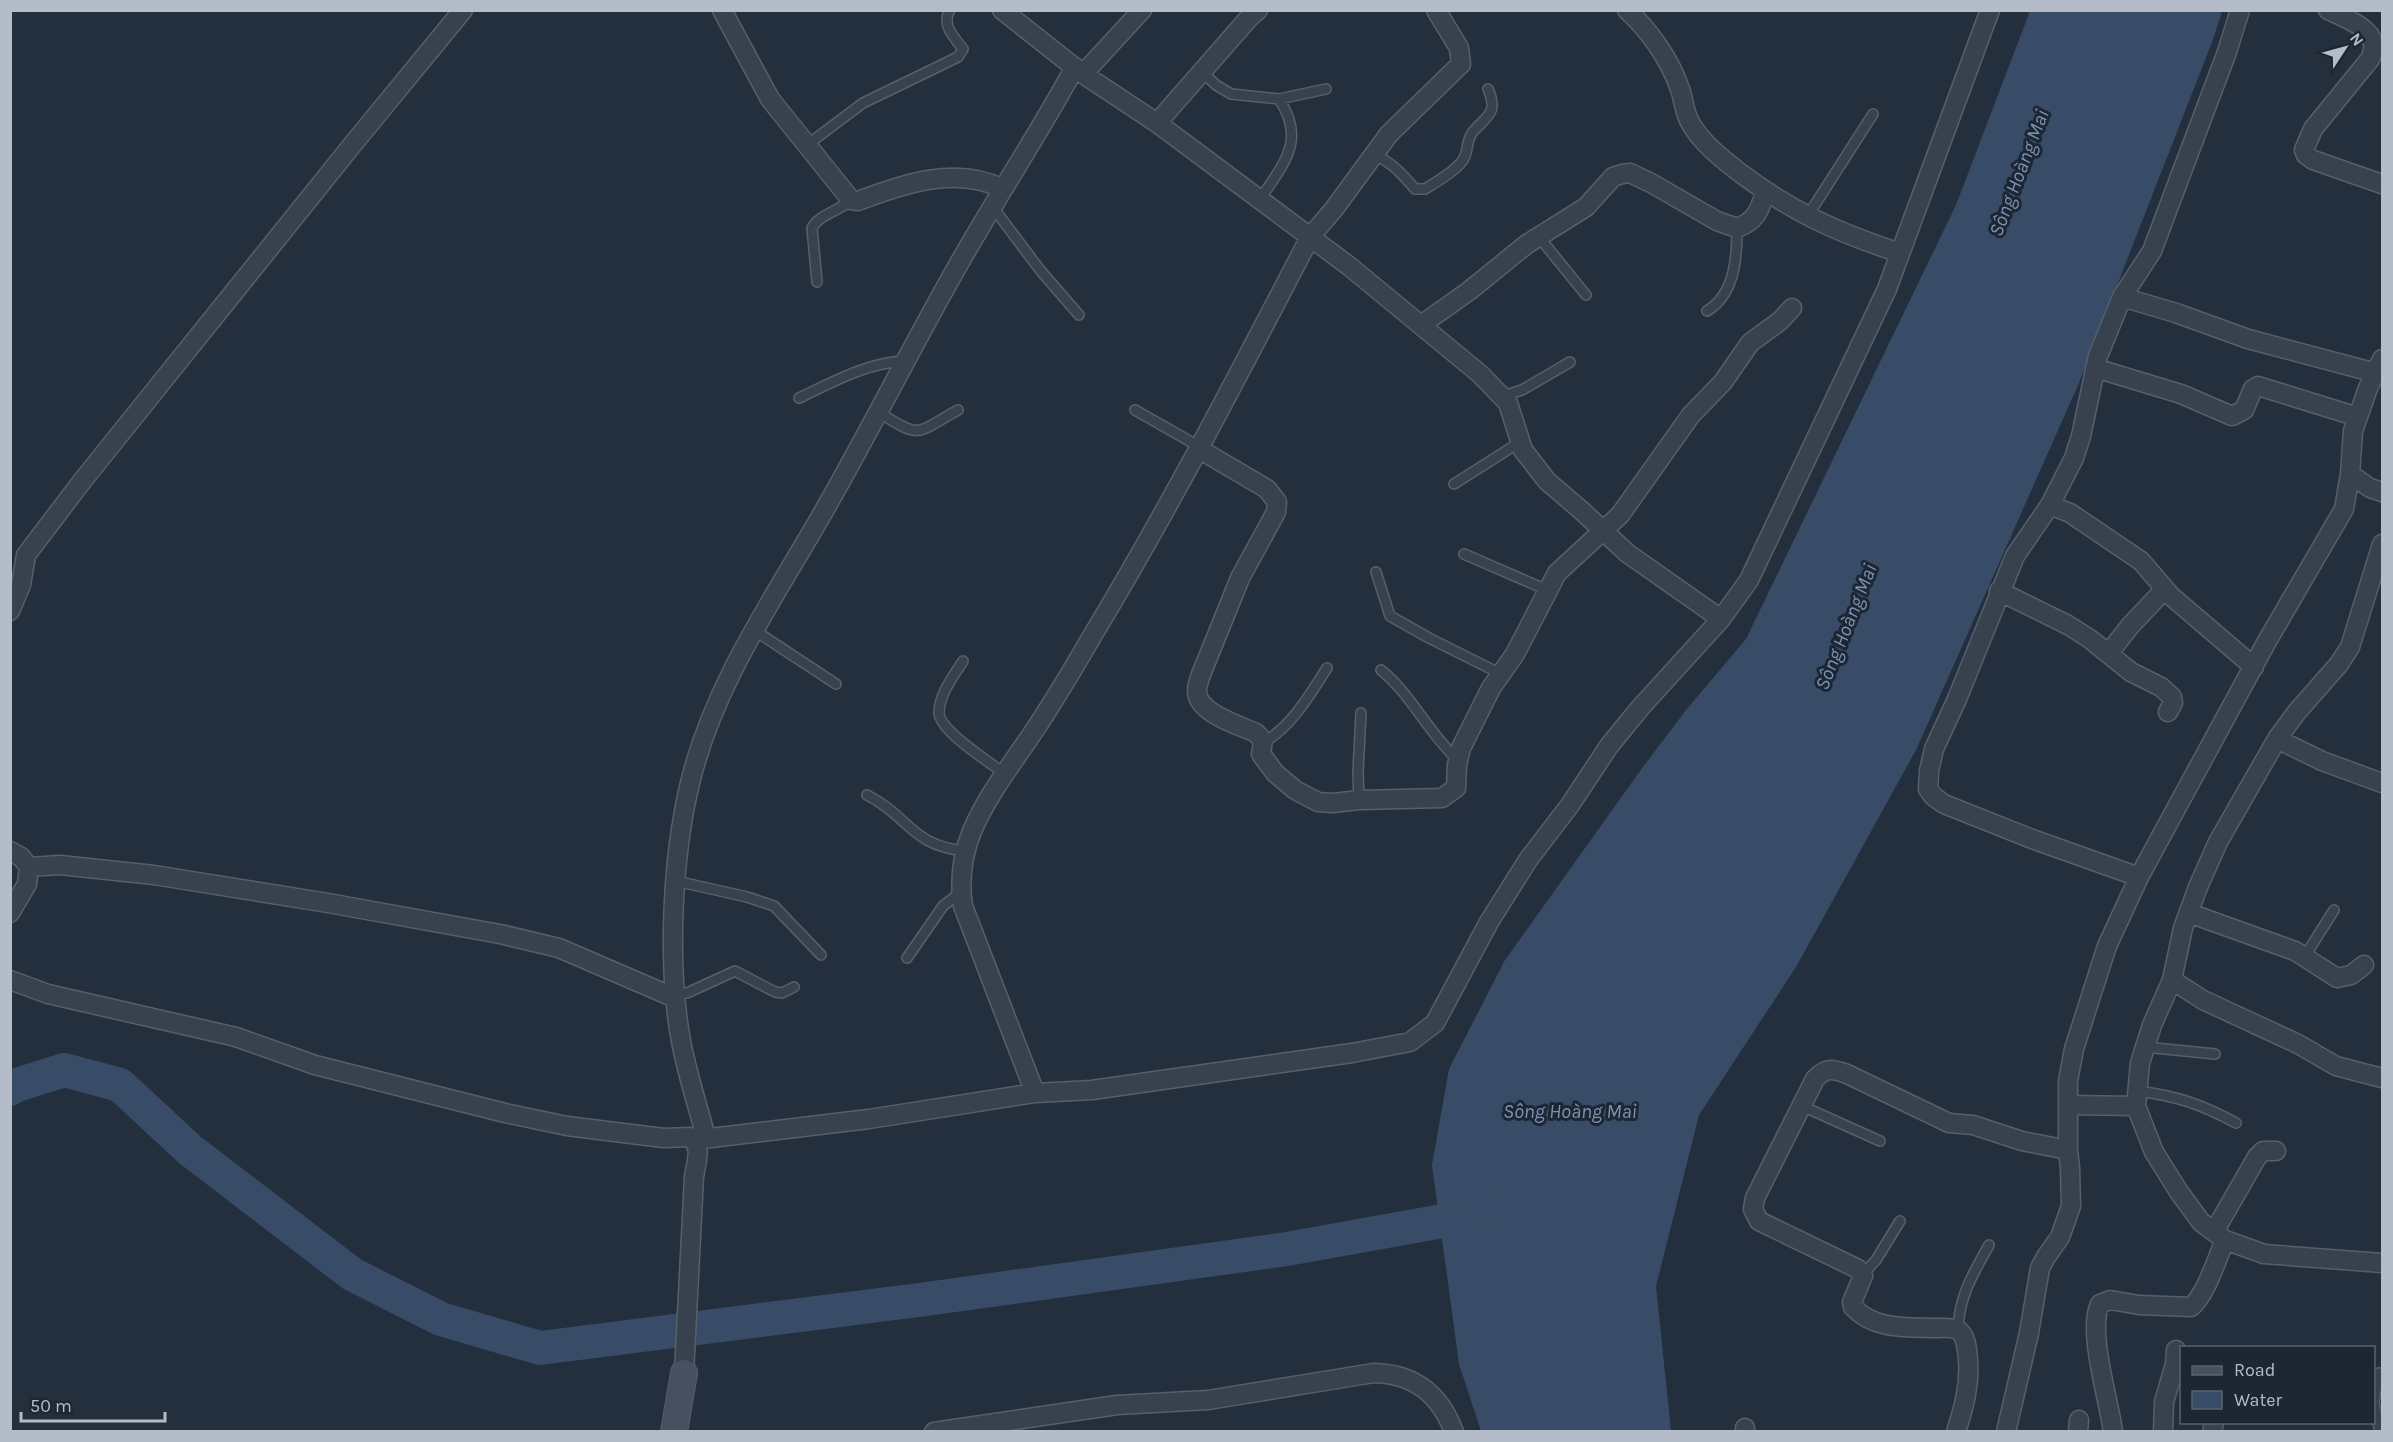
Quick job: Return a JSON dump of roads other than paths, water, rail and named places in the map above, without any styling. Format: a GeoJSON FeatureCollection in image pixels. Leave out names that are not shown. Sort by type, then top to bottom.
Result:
{"type":"FeatureCollection","features":[{"type":"Feature","properties":{"kind":"street"},"geometry":{"type":"LineString","coordinates":[[10,611],[21,585],[18,551],[83,480],[352,144],[463,10]]}},
{"type":"Feature","properties":{"kind":"street"},"geometry":{"type":"LineString","coordinates":[[723,10],[770,99],[851,200],[858,201],[899,186],[921,181],[958,178],[977,178],[1003,189]]}},
{"type":"Feature","properties":{"kind":"street"},"geometry":{"type":"LineString","coordinates":[[674,1431],[684,1373],[694,1177],[700,1139],[681,1042],[675,996],[676,881],[683,821],[701,743],[735,664],[880,413],[992,206],[1053,108],[1079,71],[1142,10]]}},
{"type":"Feature","properties":{"kind":"street"},"geometry":{"type":"LineString","coordinates":[[1157,123],[1258,10]]}},
{"type":"Feature","properties":{"kind":"street"},"geometry":{"type":"LineString","coordinates":[[1035,1094],[1015,1036],[963,906],[961,868],[972,831],[1004,773],[1034,732],[1092,638],[1200,448],[1311,237],[1400,121],[1461,64],[1459,48],[1436,10]]}},
{"type":"Feature","properties":{"kind":"street"},"geometry":{"type":"LineString","coordinates":[[1627,10],[1655,42],[1675,76],[1687,116],[1695,130],[1719,157],[1765,192],[1807,217],[1857,239],[1900,253]]}},
{"type":"Feature","properties":{"kind":"street"},"geometry":{"type":"LineString","coordinates":[[10,980],[48,993],[236,1037],[315,1065],[504,1113],[567,1126],[664,1138],[686,1136],[700,1139],[869,1119],[1035,1094],[1092,1090],[1352,1053],[1410,1042],[1435,1023],[1489,922],[1528,860],[1570,805],[1609,746],[1640,708],[1721,620],[1749,580],[1887,289],[1990,10]]}},
{"type":"Feature","properties":{"kind":"street"},"geometry":{"type":"LineString","coordinates":[[2139,877],[1959,811],[1933,796],[1928,789],[1929,771],[1934,749],[1957,699],[2015,556],[2050,505],[2064,479],[2081,436],[2095,368],[2109,326],[2122,297],[2152,250],[2228,52],[2240,10]]}},
{"type":"Feature","properties":{"kind":"street"},"geometry":{"type":"LineString","coordinates":[[2328,10],[2366,31],[2374,42],[2374,49],[2370,59],[2313,129],[2304,150],[2306,155],[2313,160],[2382,184]]}},
{"type":"Feature","properties":{"kind":"street"},"geometry":{"type":"LineString","coordinates":[[1006,12],[1079,71],[1157,123],[1259,201],[1311,237],[1421,325],[1503,396],[1512,410],[1523,450],[1537,471],[1627,553],[1721,620]]}},
{"type":"Feature","properties":{"kind":"street"},"geometry":{"type":"LineString","coordinates":[[1421,325],[1469,291],[1527,244],[1586,207],[1613,177],[1630,173],[1717,221],[1737,228],[1752,221],[1759,213],[1765,192]]}},
{"type":"Feature","properties":{"kind":"street"},"geometry":{"type":"LineString","coordinates":[[2006,1431],[2029,1333],[2040,1268],[2060,1237],[2071,1206],[2068,1081],[2074,1049],[2107,946],[2139,877],[2253,667],[2344,509],[2350,474],[2353,431],[2377,377],[2248,339],[2176,313],[2122,297]]}},
{"type":"Feature","properties":{"kind":"street"},"geometry":{"type":"LineString","coordinates":[[1200,448],[1267,489],[1277,502],[1276,512],[1240,578],[1200,677],[1197,691],[1204,708],[1261,737],[1263,743],[1261,754],[1265,761],[1295,790],[1318,802],[1442,798],[1456,788],[1461,748],[1491,688],[1515,654],[1557,573],[1629,504],[1662,453],[1691,415],[1723,382],[1750,343],[1780,321],[1792,308]]}},
{"type":"Feature","properties":{"kind":"street"},"geometry":{"type":"LineString","coordinates":[[2095,368],[2181,394],[2232,416],[2244,410],[2253,389],[2258,386],[2358,417]]}},
{"type":"Feature","properties":{"kind":"street"},"geometry":{"type":"LineString","coordinates":[[2350,474],[2370,488],[2382,492]]}},
{"type":"Feature","properties":{"kind":"street"},"geometry":{"type":"LineString","coordinates":[[2050,505],[2070,513],[2141,561],[2165,589],[2253,667]]}},
{"type":"Feature","properties":{"kind":"street"},"geometry":{"type":"LineString","coordinates":[[2382,544],[2350,647],[2339,664],[2296,713],[2277,739],[2218,842],[2183,928],[2172,980],[2152,1024],[2140,1063],[2136,1099],[2154,1152],[2179,1192],[2201,1221],[2220,1236],[2264,1254],[2382,1263]]}},
{"type":"Feature","properties":{"kind":"street"},"geometry":{"type":"LineString","coordinates":[[2109,653],[2130,626],[2165,589]]}},
{"type":"Feature","properties":{"kind":"street"},"geometry":{"type":"LineString","coordinates":[[1999,591],[2068,625],[2109,653],[2131,672],[2167,692],[2172,697],[2173,703],[2168,712]]}},
{"type":"Feature","properties":{"kind":"street"},"geometry":{"type":"LineString","coordinates":[[2277,739],[2322,762],[2382,783]]}},
{"type":"Feature","properties":{"kind":"street"},"geometry":{"type":"LineString","coordinates":[[10,851],[21,857],[29,867],[27,884],[10,913]]}},
{"type":"Feature","properties":{"kind":"street"},"geometry":{"type":"LineString","coordinates":[[29,867],[60,865],[154,875],[500,934],[559,948],[675,996]]}},
{"type":"Feature","properties":{"kind":"street"},"geometry":{"type":"LineString","coordinates":[[2189,913],[2247,932],[2305,956],[2337,978],[2351,975],[2364,965]]}},
{"type":"Feature","properties":{"kind":"street"},"geometry":{"type":"LineString","coordinates":[[2172,980],[2204,1000],[2298,1044],[2336,1066],[2382,1077]]}},
{"type":"Feature","properties":{"kind":"street"},"geometry":{"type":"LineString","coordinates":[[1956,1431],[1968,1389],[1967,1346],[1958,1330],[1905,1327],[1867,1319],[1853,1307],[1852,1302],[1863,1274],[1858,1269],[1759,1221],[1753,1209],[1755,1198],[1815,1080],[1822,1072],[1831,1069],[1847,1074],[1949,1123],[1973,1125],[2022,1141],[2068,1150]]}},
{"type":"Feature","properties":{"kind":"street"},"geometry":{"type":"LineString","coordinates":[[2068,1105],[2136,1099]]}},
{"type":"Feature","properties":{"kind":"street"},"geometry":{"type":"LineString","coordinates":[[2113,1431],[2095,1336],[2095,1314],[2100,1305],[2110,1300],[2139,1305],[2191,1307],[2196,1303],[2204,1289],[2220,1236],[2257,1157],[2263,1151],[2276,1151]]}},
{"type":"Feature","properties":{"kind":"street"},"geometry":{"type":"LineString","coordinates":[[2163,1431],[2164,1402],[2176,1350]]}},
{"type":"Feature","properties":{"kind":"street"},"geometry":{"type":"LineString","coordinates":[[934,1431],[1087,1409],[1208,1400],[1374,1373],[1392,1373],[1424,1389],[1437,1401],[1455,1431]]}},
{"type":"Feature","properties":{"kind":"lane"},"geometry":{"type":"LineString","coordinates":[[807,145],[863,103],[958,57],[963,49],[946,24],[946,16],[950,10]]}},
{"type":"Feature","properties":{"kind":"lane"},"geometry":{"type":"LineString","coordinates":[[1202,71],[1216,85],[1231,94],[1279,99],[1326,90]]}},
{"type":"Feature","properties":{"kind":"lane"},"geometry":{"type":"LineString","coordinates":[[1374,155],[1384,159],[1398,170],[1415,189],[1425,189],[1463,161],[1470,135],[1486,121],[1492,111],[1493,102],[1488,89]]}},
{"type":"Feature","properties":{"kind":"lane"},"geometry":{"type":"LineString","coordinates":[[1259,201],[1282,166],[1293,140],[1287,111],[1279,99]]}},
{"type":"Feature","properties":{"kind":"lane"},"geometry":{"type":"LineString","coordinates":[[1807,217],[1873,114]]}},
{"type":"Feature","properties":{"kind":"lane"},"geometry":{"type":"LineString","coordinates":[[817,282],[812,228],[819,219],[845,206],[851,200]]}},
{"type":"Feature","properties":{"kind":"lane"},"geometry":{"type":"LineString","coordinates":[[992,206],[1040,270],[1079,315]]}},
{"type":"Feature","properties":{"kind":"lane"},"geometry":{"type":"LineString","coordinates":[[1707,311],[1716,306],[1726,294],[1733,274],[1737,249],[1737,228]]}},
{"type":"Feature","properties":{"kind":"lane"},"geometry":{"type":"LineString","coordinates":[[1539,237],[1586,295]]}},
{"type":"Feature","properties":{"kind":"lane"},"geometry":{"type":"LineString","coordinates":[[798,398],[879,364],[907,361]]}},
{"type":"Feature","properties":{"kind":"lane"},"geometry":{"type":"LineString","coordinates":[[1503,396],[1522,390],[1570,362]]}},
{"type":"Feature","properties":{"kind":"lane"},"geometry":{"type":"LineString","coordinates":[[880,413],[914,432],[923,431],[958,410]]}},
{"type":"Feature","properties":{"kind":"lane"},"geometry":{"type":"LineString","coordinates":[[1135,410],[1200,448]]}},
{"type":"Feature","properties":{"kind":"lane"},"geometry":{"type":"LineString","coordinates":[[1454,484],[1520,442]]}},
{"type":"Feature","properties":{"kind":"lane"},"geometry":{"type":"LineString","coordinates":[[1464,554],[1547,590]]}},
{"type":"Feature","properties":{"kind":"lane"},"geometry":{"type":"LineString","coordinates":[[1376,572],[1390,616],[1428,638],[1501,674]]}},
{"type":"Feature","properties":{"kind":"lane"},"geometry":{"type":"LineString","coordinates":[[754,630],[836,684]]}},
{"type":"Feature","properties":{"kind":"lane"},"geometry":{"type":"LineString","coordinates":[[963,661],[943,695],[939,715],[956,737],[1004,773]]}},
{"type":"Feature","properties":{"kind":"lane"},"geometry":{"type":"LineString","coordinates":[[1263,743],[1275,736],[1290,721],[1327,668]]}},
{"type":"Feature","properties":{"kind":"lane"},"geometry":{"type":"LineString","coordinates":[[1381,670],[1406,695],[1428,727],[1458,760]]}},
{"type":"Feature","properties":{"kind":"lane"},"geometry":{"type":"LineString","coordinates":[[1359,800],[1361,713]]}},
{"type":"Feature","properties":{"kind":"lane"},"geometry":{"type":"LineString","coordinates":[[867,795],[894,812],[921,838],[947,849],[966,851]]}},
{"type":"Feature","properties":{"kind":"lane"},"geometry":{"type":"LineString","coordinates":[[676,881],[747,897],[774,906],[821,955]]}},
{"type":"Feature","properties":{"kind":"lane"},"geometry":{"type":"LineString","coordinates":[[907,957],[943,906],[961,892]]}},
{"type":"Feature","properties":{"kind":"lane"},"geometry":{"type":"LineString","coordinates":[[2305,956],[2334,910]]}},
{"type":"Feature","properties":{"kind":"lane"},"geometry":{"type":"LineString","coordinates":[[675,996],[687,993],[735,971],[775,992],[782,993],[794,987]]}},
{"type":"Feature","properties":{"kind":"lane"},"geometry":{"type":"LineString","coordinates":[[2145,1047],[2215,1054]]}},
{"type":"Feature","properties":{"kind":"lane"},"geometry":{"type":"LineString","coordinates":[[2136,1099],[2176,1096],[2210,1109],[2236,1123]]}},
{"type":"Feature","properties":{"kind":"lane"},"geometry":{"type":"LineString","coordinates":[[1802,1106],[1880,1142]]}},
{"type":"Feature","properties":{"kind":"lane"},"geometry":{"type":"LineString","coordinates":[[1863,1274],[1876,1260],[1900,1221]]}},
{"type":"Feature","properties":{"kind":"lane"},"geometry":{"type":"LineString","coordinates":[[1958,1330],[1958,1308],[1969,1281],[1989,1245]]}},
{"type":"Feature","properties":{"kind":"lane"},"geometry":{"type":"LineString","coordinates":[[2375,1396],[2379,1373]]}},
{"type":"Feature","properties":{"kind":"lane"},"geometry":{"type":"LineString","coordinates":[[2375,1407],[2380,1431]]}},
{"type":"Feature","properties":{"kind":"water","name":"Sông Hoàng Mai"},"geometry":{"type":"Polygon","coordinates":[[[2030,11],[2222,11],[2214,37],[2079,383],[1916,750],[1796,967],[1699,1115],[1656,1286],[1671,1431],[1481,1431],[1459,1364],[1432,1165],[1449,1069],[1505,960],[1640,771],[1686,710],[1746,639],[1956,205],[2030,11]]]}},
{"type":"Feature","properties":{"kind":"waterway"},"geometry":{"type":"LineString","coordinates":[[10,1089],[64,1070],[120,1085],[190,1150],[352,1274],[441,1319],[540,1348],[919,1300],[1287,1249],[1487,1213]]}}]}
